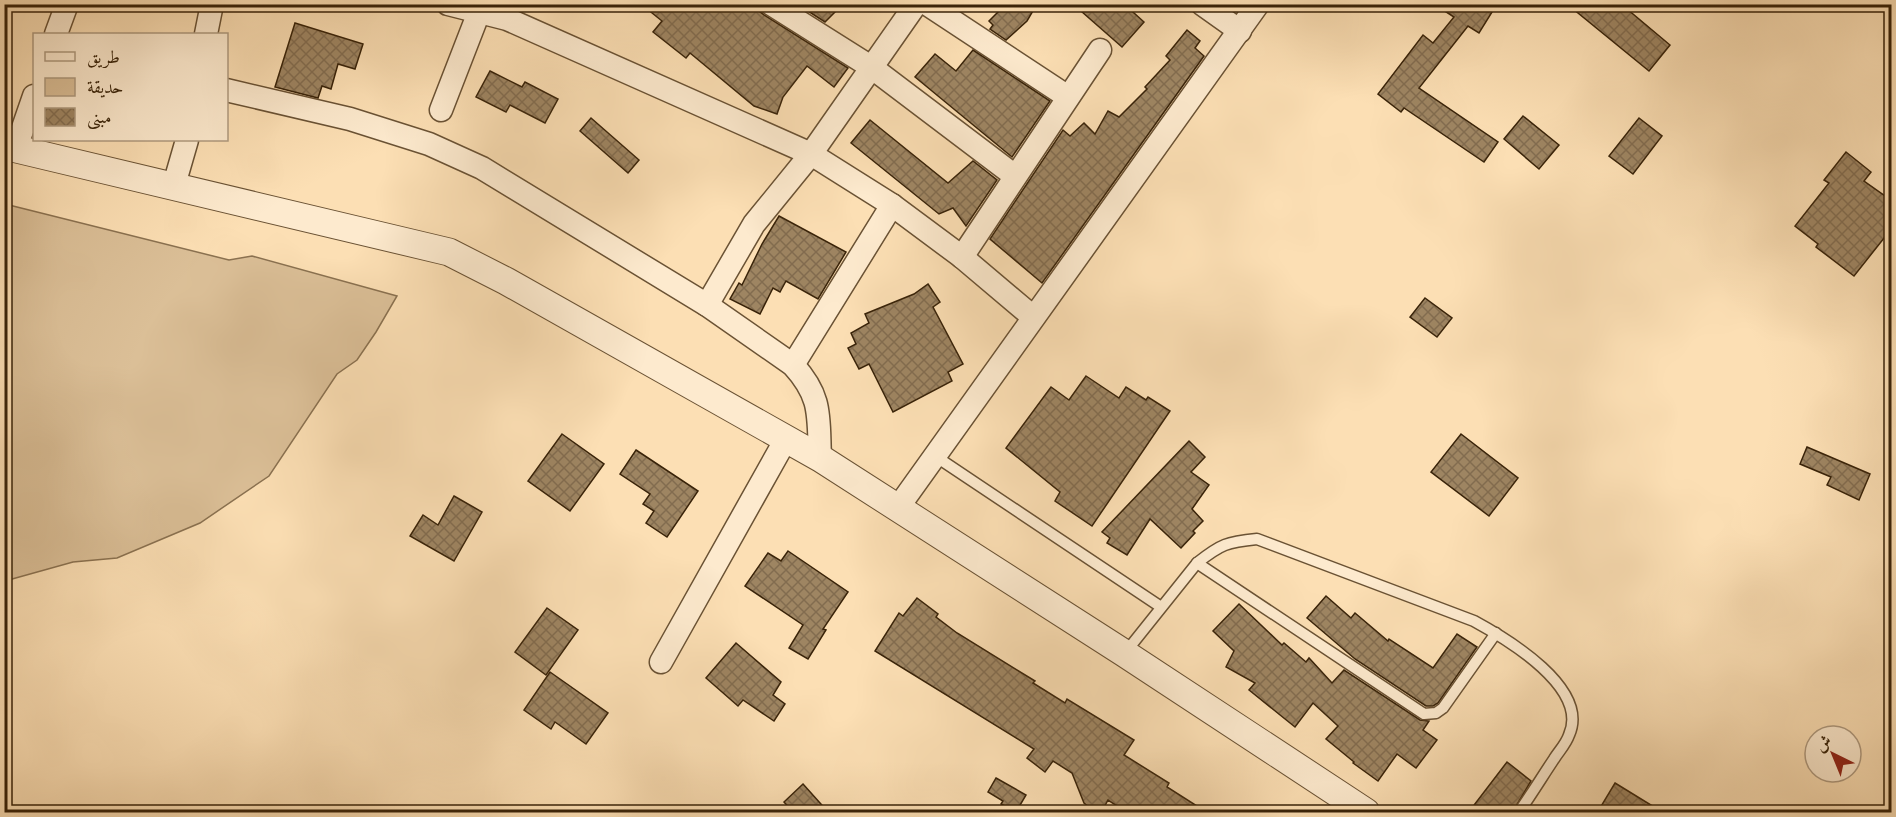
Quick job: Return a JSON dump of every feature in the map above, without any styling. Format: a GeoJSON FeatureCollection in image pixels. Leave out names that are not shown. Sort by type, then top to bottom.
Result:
{"type":"FeatureCollection","features":[{"type":"Feature","properties":{"kind":"street"},"geometry":{"type":"LineString","coordinates":[[56,33],[67,4]]}},
{"type":"Feature","properties":{"kind":"street"},"geometry":{"type":"LineString","coordinates":[[206,33],[212,4]]}},
{"type":"Feature","properties":{"kind":"street"},"geometry":{"type":"LineString","coordinates":[[448,4],[479,12],[513,12],[811,154],[892,205],[962,257],[1033,317]]}},
{"type":"Feature","properties":{"kind":"street"},"geometry":{"type":"LineString","coordinates":[[771,4],[872,67],[1016,176]]}},
{"type":"Feature","properties":{"kind":"street"},"geometry":{"type":"LineString","coordinates":[[707,305],[754,224],[811,154],[916,4]]}},
{"type":"Feature","properties":{"kind":"street"},"geometry":{"type":"LineString","coordinates":[[927,4],[1068,97]]}},
{"type":"Feature","properties":{"kind":"street"},"geometry":{"type":"LineString","coordinates":[[1202,4],[1240,31]]}},
{"type":"Feature","properties":{"kind":"street"},"geometry":{"type":"LineString","coordinates":[[897,509],[1258,4]]}},
{"type":"Feature","properties":{"kind":"street"},"geometry":{"type":"LineString","coordinates":[[441,110],[479,12]]}},
{"type":"Feature","properties":{"kind":"street"},"geometry":{"type":"LineString","coordinates":[[962,257],[1100,50]]}},
{"type":"Feature","properties":{"kind":"street"},"geometry":{"type":"LineString","coordinates":[[228,90],[350,118],[429,144],[482,168],[707,305],[793,365],[804,377],[815,395],[818,408],[820,458]]}},
{"type":"Feature","properties":{"kind":"street"},"geometry":{"type":"LineString","coordinates":[[33,98],[10,147],[449,252],[506,281],[820,458],[1124,653],[1366,813]]}},
{"type":"Feature","properties":{"kind":"street"},"geometry":{"type":"LineString","coordinates":[[174,185],[187,141]]}},
{"type":"Feature","properties":{"kind":"street"},"geometry":{"type":"LineString","coordinates":[[793,365],[892,205]]}},
{"type":"Feature","properties":{"kind":"street"},"geometry":{"type":"LineString","coordinates":[[661,662],[786,439]]}},
{"type":"Feature","properties":{"kind":"lane"},"geometry":{"type":"LineString","coordinates":[[935,456],[1161,607]]}},
{"type":"Feature","properties":{"kind":"lane"},"geometry":{"type":"LineString","coordinates":[[1124,653],[1197,563],[1216,548],[1234,542],[1257,539],[1453,613],[1496,633],[1542,668],[1560,687],[1569,702],[1573,715],[1570,734],[1519,813]]}},
{"type":"Feature","properties":{"kind":"lane"},"geometry":{"type":"LineString","coordinates":[[1197,563],[1424,714],[1436,713],[1443,708],[1496,633]]}},
{"type":"Feature","properties":{"kind":"green space"},"geometry":{"type":"Polygon","coordinates":[[[5,204],[229,260],[252,256],[397,296],[357,360],[337,374],[269,476],[200,523],[117,558],[73,562],[5,581],[5,204]]]}},
{"type":"Feature","properties":{"kind":"building"},"geometry":{"type":"Polygon","coordinates":[[[641,4],[758,4],[759,11],[764,15],[848,68],[834,87],[807,66],[783,97],[777,114],[754,106],[690,53],[686,58],[653,32],[662,21],[641,4]]]}},
{"type":"Feature","properties":{"kind":"building"},"geometry":{"type":"Polygon","coordinates":[[[797,4],[843,4],[825,22],[797,4]]]}},
{"type":"Feature","properties":{"kind":"building"},"geometry":{"type":"Polygon","coordinates":[[[1006,4],[1037,4],[1027,21],[1006,40],[990,29],[993,25],[989,21],[1006,4]]]}},
{"type":"Feature","properties":{"kind":"building"},"geometry":{"type":"Polygon","coordinates":[[[1073,4],[1124,4],[1144,22],[1122,47],[1073,4]]]}},
{"type":"Feature","properties":{"kind":"building"},"geometry":{"type":"Polygon","coordinates":[[[1434,4],[1497,4],[1479,33],[1468,26],[1419,88],[1498,142],[1484,162],[1404,108],[1401,112],[1378,94],[1423,35],[1433,43],[1454,17],[1434,4]]]}},
{"type":"Feature","properties":{"kind":"building"},"geometry":{"type":"Polygon","coordinates":[[[1567,4],[1621,4],[1670,45],[1649,71],[1567,4]]]}},
{"type":"Feature","properties":{"kind":"building"},"geometry":{"type":"Polygon","coordinates":[[[295,23],[363,44],[355,69],[338,64],[331,89],[322,86],[318,98],[275,87],[295,23]]]}},
{"type":"Feature","properties":{"kind":"building"},"geometry":{"type":"Polygon","coordinates":[[[1187,30],[1200,41],[1195,48],[1204,56],[1042,283],[990,239],[1063,130],[1070,136],[1084,123],[1095,134],[1108,111],[1119,117],[1147,89],[1145,87],[1170,60],[1166,56],[1187,30]]]}},
{"type":"Feature","properties":{"kind":"building"},"geometry":{"type":"Polygon","coordinates":[[[973,50],[1050,101],[1012,157],[915,77],[935,54],[956,71],[973,50]]]}},
{"type":"Feature","properties":{"kind":"building"},"geometry":{"type":"Polygon","coordinates":[[[490,71],[522,87],[525,82],[558,99],[545,123],[510,105],[506,112],[476,97],[490,71]]]}},
{"type":"Feature","properties":{"kind":"building"},"geometry":{"type":"Polygon","coordinates":[[[1523,116],[1559,145],[1539,169],[1504,139],[1523,116]]]}},
{"type":"Feature","properties":{"kind":"building"},"geometry":{"type":"Polygon","coordinates":[[[591,118],[639,160],[628,173],[580,131],[591,118]]]}},
{"type":"Feature","properties":{"kind":"building"},"geometry":{"type":"Polygon","coordinates":[[[1639,118],[1662,136],[1633,174],[1609,156],[1639,118]]]}},
{"type":"Feature","properties":{"kind":"building"},"geometry":{"type":"Polygon","coordinates":[[[870,120],[948,183],[973,161],[997,180],[966,226],[953,208],[939,214],[851,143],[870,120]]]}},
{"type":"Feature","properties":{"kind":"building"},"geometry":{"type":"Polygon","coordinates":[[[1846,152],[1871,172],[1864,181],[1892,201],[1892,228],[1854,276],[1816,247],[1818,244],[1795,226],[1829,183],[1824,180],[1846,152]]]}},
{"type":"Feature","properties":{"kind":"building"},"geometry":{"type":"Polygon","coordinates":[[[779,216],[846,252],[818,299],[786,281],[780,292],[773,288],[760,314],[730,299],[739,283],[742,285],[779,216]]]}},
{"type":"Feature","properties":{"kind":"building"},"geometry":{"type":"Polygon","coordinates":[[[928,284],[940,302],[933,307],[963,364],[948,372],[952,381],[893,412],[869,364],[859,369],[848,348],[856,344],[851,333],[869,323],[865,314],[914,294],[928,284]]]}},
{"type":"Feature","properties":{"kind":"building"},"geometry":{"type":"Polygon","coordinates":[[[1425,298],[1452,318],[1437,337],[1410,317],[1425,298]]]}},
{"type":"Feature","properties":{"kind":"building"},"geometry":{"type":"Polygon","coordinates":[[[1086,376],[1119,398],[1126,387],[1146,400],[1148,397],[1170,411],[1092,526],[1055,501],[1060,492],[1006,448],[1051,387],[1069,400],[1086,376]]]}},
{"type":"Feature","properties":{"kind":"building"},"geometry":{"type":"Polygon","coordinates":[[[562,434],[604,464],[570,511],[528,481],[562,434]]]}},
{"type":"Feature","properties":{"kind":"building"},"geometry":{"type":"Polygon","coordinates":[[[1461,434],[1518,478],[1489,516],[1431,472],[1461,434]]]}},
{"type":"Feature","properties":{"kind":"building"},"geometry":{"type":"Polygon","coordinates":[[[1189,441],[1205,457],[1191,472],[1209,485],[1192,509],[1203,521],[1193,531],[1195,533],[1181,548],[1150,519],[1127,555],[1107,543],[1110,538],[1102,532],[1189,441]]]}},
{"type":"Feature","properties":{"kind":"building"},"geometry":{"type":"Polygon","coordinates":[[[1807,447],[1870,474],[1859,500],[1827,485],[1831,477],[1800,464],[1807,447]]]}},
{"type":"Feature","properties":{"kind":"building"},"geometry":{"type":"Polygon","coordinates":[[[636,450],[698,491],[667,537],[646,523],[654,511],[643,504],[650,494],[620,474],[636,450]]]}},
{"type":"Feature","properties":{"kind":"building"},"geometry":{"type":"Polygon","coordinates":[[[454,496],[482,512],[454,561],[410,536],[423,515],[438,525],[454,496]]]}},
{"type":"Feature","properties":{"kind":"building"},"geometry":{"type":"Polygon","coordinates":[[[788,551],[848,592],[823,629],[826,630],[808,659],[789,648],[803,625],[745,586],[768,553],[781,561],[788,551]]]}},
{"type":"Feature","properties":{"kind":"building"},"geometry":{"type":"Polygon","coordinates":[[[1326,596],[1351,618],[1355,613],[1388,641],[1389,639],[1433,668],[1457,634],[1477,647],[1438,703],[1426,706],[1355,659],[1307,618],[1326,596]]]}},
{"type":"Feature","properties":{"kind":"building"},"geometry":{"type":"Polygon","coordinates":[[[917,598],[957,633],[1035,681],[1033,683],[1065,703],[1067,699],[1134,740],[1124,755],[1169,783],[1167,787],[1208,813],[1128,813],[1108,800],[1101,813],[1096,813],[1084,803],[1072,773],[1053,761],[1045,772],[1027,758],[1034,749],[875,651],[899,613],[903,616],[917,598]]]}},
{"type":"Feature","properties":{"kind":"building"},"geometry":{"type":"Polygon","coordinates":[[[1239,604],[1282,645],[1284,643],[1306,662],[1309,658],[1332,683],[1344,670],[1420,720],[1429,721],[1423,730],[1437,740],[1416,768],[1397,754],[1378,781],[1326,739],[1338,726],[1313,703],[1295,727],[1249,690],[1255,683],[1226,667],[1234,651],[1213,631],[1239,604]]]}},
{"type":"Feature","properties":{"kind":"building"},"geometry":{"type":"Polygon","coordinates":[[[547,608],[578,630],[546,675],[515,652],[547,608]]]}},
{"type":"Feature","properties":{"kind":"building"},"geometry":{"type":"Polygon","coordinates":[[[736,643],[781,682],[773,695],[785,704],[774,721],[743,700],[738,706],[706,678],[736,643]]]}},
{"type":"Feature","properties":{"kind":"building"},"geometry":{"type":"Polygon","coordinates":[[[550,672],[608,713],[586,744],[555,722],[551,729],[524,710],[550,672]]]}},
{"type":"Feature","properties":{"kind":"building"},"geometry":{"type":"Polygon","coordinates":[[[1507,762],[1531,781],[1512,813],[1468,813],[1507,762]]]}},
{"type":"Feature","properties":{"kind":"building"},"geometry":{"type":"Polygon","coordinates":[[[996,778],[1026,795],[1016,812],[1001,804],[1003,801],[988,792],[996,778]]]}},
{"type":"Feature","properties":{"kind":"building"},"geometry":{"type":"Polygon","coordinates":[[[1615,783],[1664,813],[1597,813],[1615,783]]]}},
{"type":"Feature","properties":{"kind":"building"},"geometry":{"type":"Polygon","coordinates":[[[803,784],[829,813],[794,813],[784,802],[803,784]]]}}]}
